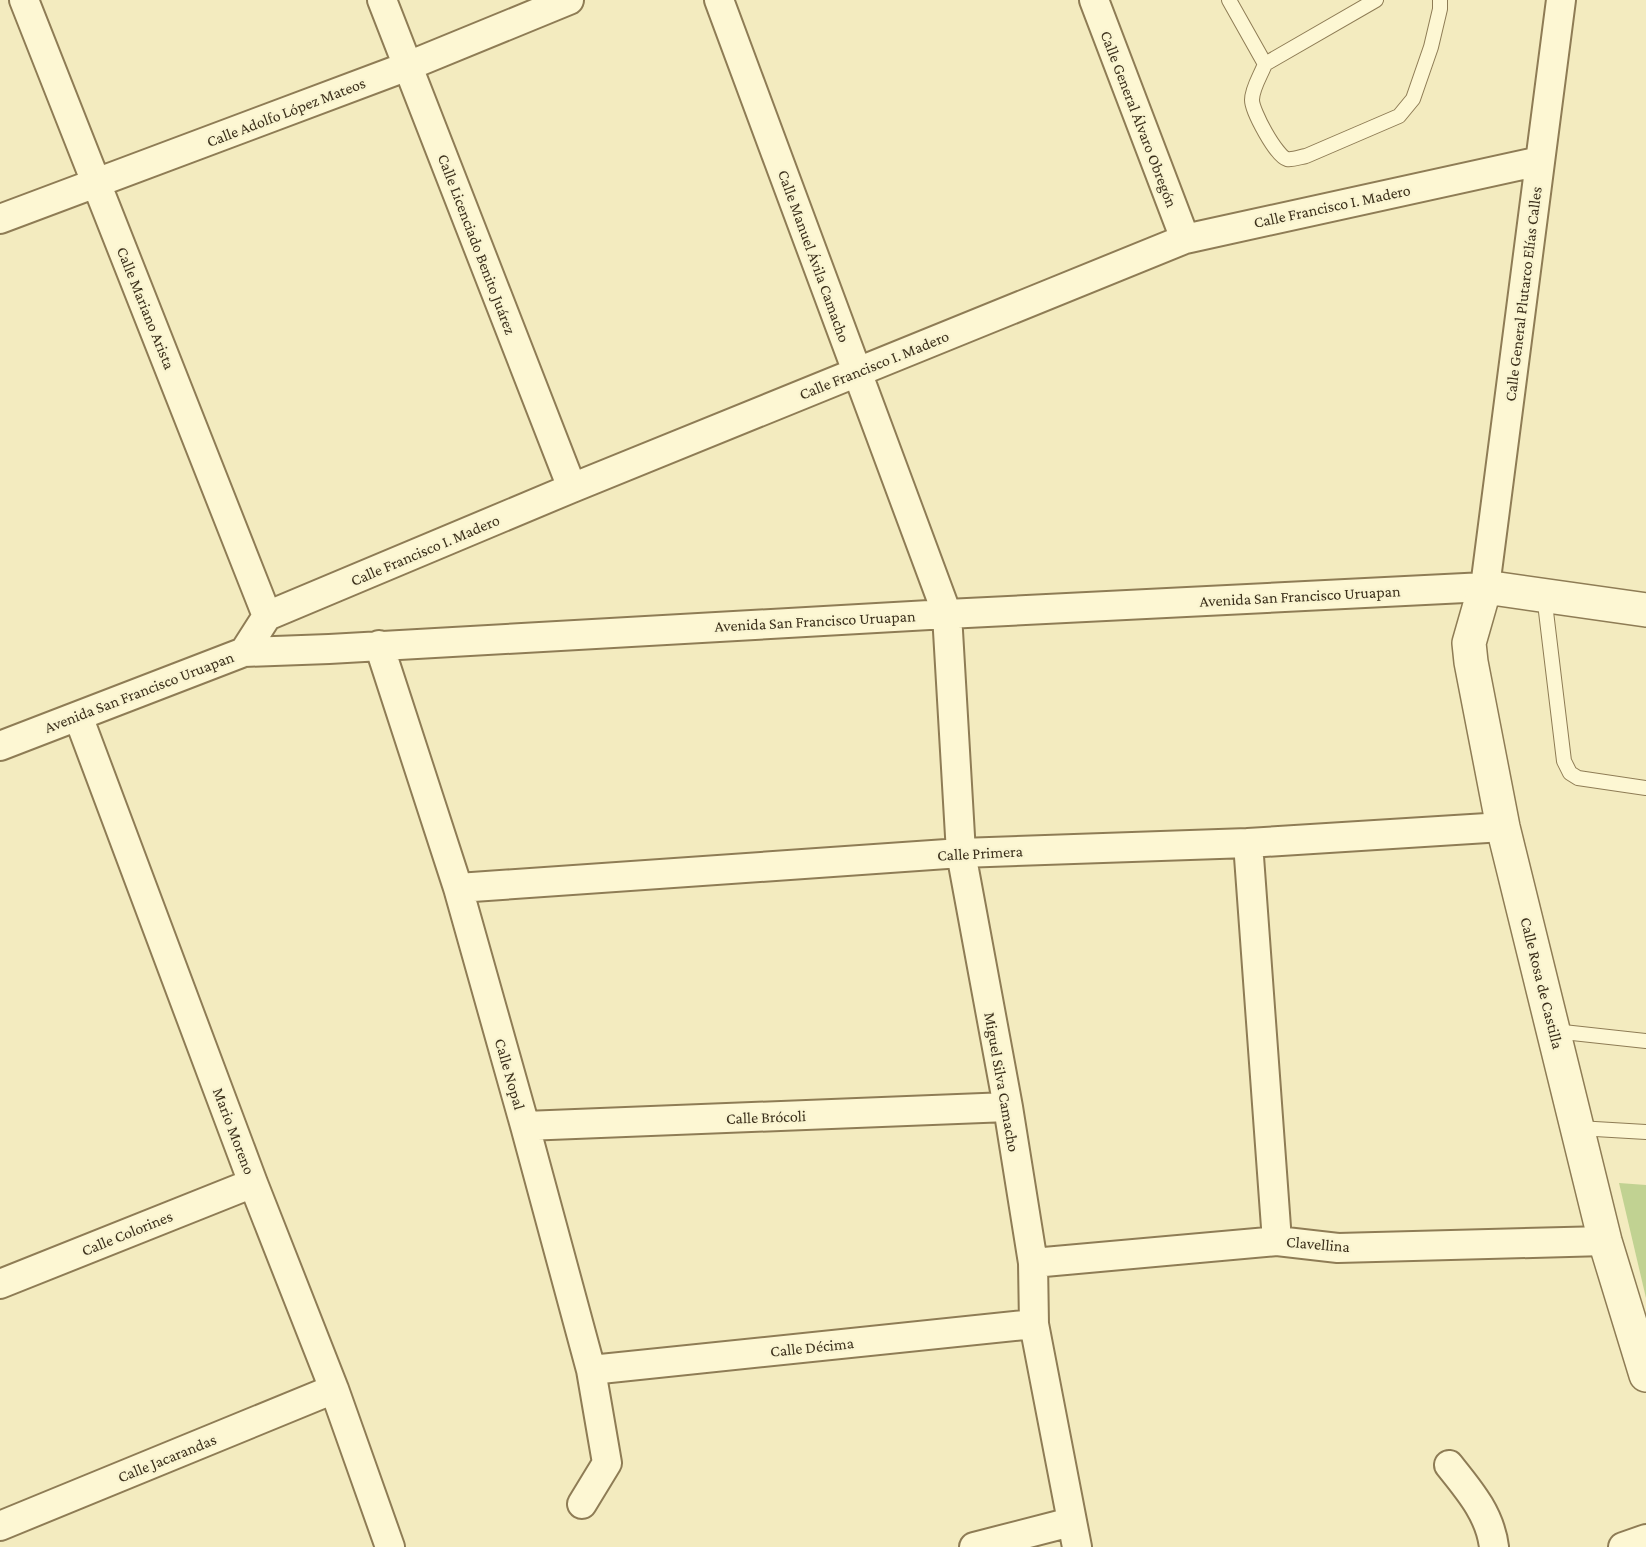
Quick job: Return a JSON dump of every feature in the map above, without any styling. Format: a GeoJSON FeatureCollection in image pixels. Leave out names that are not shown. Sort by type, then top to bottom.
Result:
{"type":"FeatureCollection","features":[{"type":"Feature","properties":{"kind":"street","name":"Calle Mariano Arista"},"geometry":{"type":"LineString","coordinates":[[24,0],[267,616]]}},
{"type":"Feature","properties":{"kind":"street","name":"Calle Licenciado Benito Juárez"},"geometry":{"type":"LineString","coordinates":[[382,0],[572,488]]}},
{"type":"Feature","properties":{"kind":"street","name":"Calle Adolfo López Mateos"},"geometry":{"type":"LineString","coordinates":[[0,219],[408,66],[569,0]]}},
{"type":"Feature","properties":{"kind":"street","name":"Calle Manuel Ávila Camacho"},"geometry":{"type":"LineString","coordinates":[[719,0],[947,614]]}},
{"type":"Feature","properties":{"kind":"street","name":"Calle General Álvaro Obregón"},"geometry":{"type":"LineString","coordinates":[[1094,0],[1185,239]]}},
{"type":"Feature","properties":{"kind":"street","name":"Calle General Plutarco Elías Calles"},"geometry":{"type":"LineString","coordinates":[[1485,587],[1561,0]]}},
{"type":"Feature","properties":{"kind":"street","name":"Calle Francisco I. Madero"},"geometry":{"type":"LineString","coordinates":[[267,616],[572,488],[1185,239],[1540,161]]}},
{"type":"Feature","properties":{"kind":"street","name":"Avenida San Francisco Uruapan"},"geometry":{"type":"LineString","coordinates":[[0,746],[244,652],[1485,587],[1646,610]]}},
{"type":"Feature","properties":{"kind":"street","name":"Calle Rosa de Castilla"},"geometry":{"type":"LineString","coordinates":[[1485,587],[1469,642],[1503,826],[1605,1241],[1646,1375]]}},
{"type":"Feature","properties":{"kind":"street","name":"Miguel Silva Camacho"},"geometry":{"type":"LineString","coordinates":[[947,614],[962,853],[1008,1107],[1033,1263],[1034,1324],[1074,1534]]}},
{"type":"Feature","properties":{"kind":"street"},"geometry":{"type":"LineString","coordinates":[[244,652],[267,616]]}},
{"type":"Feature","properties":{"kind":"street","name":"Calle Nopal"},"geometry":{"type":"LineString","coordinates":[[380,645],[458,888],[591,1370],[607,1463],[582,1504]]}},
{"type":"Feature","properties":{"kind":"street","name":"Mario Moreno"},"geometry":{"type":"LineString","coordinates":[[78,716],[334,1389],[390,1547]]}},
{"type":"Feature","properties":{"kind":"street","name":"Calle Primera"},"geometry":{"type":"LineString","coordinates":[[458,888],[962,853],[1248,843],[1503,826]]}},
{"type":"Feature","properties":{"kind":"street"},"geometry":{"type":"LineString","coordinates":[[1248,843],[1277,1241]]}},
{"type":"Feature","properties":{"kind":"street","name":"Calle Brócoli"},"geometry":{"type":"LineString","coordinates":[[525,1126],[1008,1107]]}},
{"type":"Feature","properties":{"kind":"street","name":"Calle Colorines"},"geometry":{"type":"LineString","coordinates":[[0,1284],[254,1183]]}},
{"type":"Feature","properties":{"kind":"street","name":"Clavellina"},"geometry":{"type":"LineString","coordinates":[[1033,1263],[1277,1241],[1338,1248],[1605,1241]]}},
{"type":"Feature","properties":{"kind":"street","name":"Calle Décima"},"geometry":{"type":"LineString","coordinates":[[591,1370],[1034,1324]]}},
{"type":"Feature","properties":{"kind":"street","name":"Calle Jacarandas"},"geometry":{"type":"LineString","coordinates":[[0,1526],[334,1389]]}},
{"type":"Feature","properties":{"kind":"street"},"geometry":{"type":"LineString","coordinates":[[1449,1465],[1474,1497],[1492,1530],[1494,1547]]}},
{"type":"Feature","properties":{"kind":"street"},"geometry":{"type":"LineString","coordinates":[[974,1547],[1074,1534]]}},
{"type":"Feature","properties":{"kind":"street"},"geometry":{"type":"LineString","coordinates":[[1623,1547],[1646,1539]]}},
{"type":"Feature","properties":{"kind":"lane"},"geometry":{"type":"LineString","coordinates":[[1229,0],[1265,64]]}},
{"type":"Feature","properties":{"kind":"lane"},"geometry":{"type":"LineString","coordinates":[[1376,0],[1265,64],[1252,99],[1254,109],[1278,153],[1286,159],[1306,156],[1399,116],[1413,99],[1431,47],[1440,0]]}},
{"type":"Feature","properties":{"kind":"lane"},"geometry":{"type":"LineString","coordinates":[[1544,596],[1564,761],[1570,773],[1578,778],[1646,788]]}},
{"type":"Feature","properties":{"kind":"lane"},"geometry":{"type":"LineString","coordinates":[[1554,1032],[1646,1041]]}},
{"type":"Feature","properties":{"kind":"lane"},"geometry":{"type":"LineString","coordinates":[[1578,1128],[1646,1132]]}},
{"type":"Feature","properties":{"kind":"green space"},"geometry":{"type":"Polygon","coordinates":[[[1619,1183],[1646,1185],[1646,1298],[1619,1183]]]}}]}
